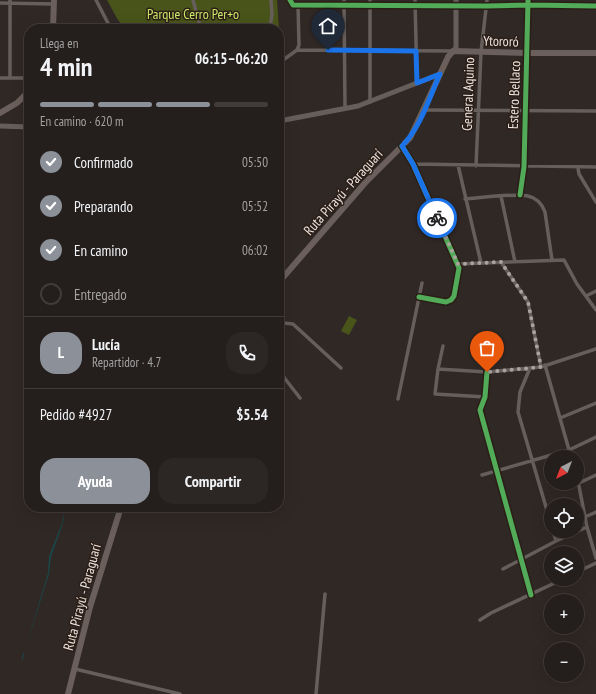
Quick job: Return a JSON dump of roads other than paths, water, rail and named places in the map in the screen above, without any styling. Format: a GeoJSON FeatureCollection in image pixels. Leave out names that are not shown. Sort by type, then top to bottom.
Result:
{"type":"FeatureCollection","features":[{"type":"Feature","properties":{"kind":"main road"},"geometry":{"type":"LineString","coordinates":[[53,24],[54,2]]}},
{"type":"Feature","properties":{"kind":"main road"},"geometry":{"type":"LineString","coordinates":[[453,51],[456,48],[456,3]]}},
{"type":"Feature","properties":{"kind":"main road","name":"Ytororó"},"geometry":{"type":"LineString","coordinates":[[453,51],[528,54],[596,53]]}},
{"type":"Feature","properties":{"kind":"main road","name":"Ruta Pirayú - Paraguarí"},"geometry":{"type":"LineString","coordinates":[[284,276],[365,183],[410,138],[448,57],[453,51]]}},
{"type":"Feature","properties":{"kind":"main road"},"geometry":{"type":"LineString","coordinates":[[284,120],[345,109],[370,102],[440,74]]}},
{"type":"Feature","properties":{"kind":"main road"},"geometry":{"type":"LineString","coordinates":[[0,114],[24,96]]}},
{"type":"Feature","properties":{"kind":"main road"},"geometry":{"type":"LineString","coordinates":[[0,126],[24,128]]}},
{"type":"Feature","properties":{"kind":"main road","name":"Ruta Pirayú - Paraguarí"},"geometry":{"type":"LineString","coordinates":[[68,694],[91,605],[119,512]]}},
{"type":"Feature","properties":{"kind":"street"},"geometry":{"type":"LineString","coordinates":[[96,0],[108,24]]}},
{"type":"Feature","properties":{"kind":"street"},"geometry":{"type":"LineString","coordinates":[[192,0],[199,24]]}},
{"type":"Feature","properties":{"kind":"street"},"geometry":{"type":"LineString","coordinates":[[271,0],[271,24]]}},
{"type":"Feature","properties":{"kind":"street"},"geometry":{"type":"LineString","coordinates":[[290,0],[293,5],[415,6],[456,3],[486,6],[528,2],[596,6]]}},
{"type":"Feature","properties":{"kind":"street"},"geometry":{"type":"LineString","coordinates":[[344,0],[345,109]]}},
{"type":"Feature","properties":{"kind":"street"},"geometry":{"type":"LineString","coordinates":[[370,0],[370,102]]}},
{"type":"Feature","properties":{"kind":"street"},"geometry":{"type":"LineString","coordinates":[[415,0],[417,83]]}},
{"type":"Feature","properties":{"kind":"street","name":"General Aquino"},"geometry":{"type":"LineString","coordinates":[[476,166],[481,52],[487,0]]}},
{"type":"Feature","properties":{"kind":"street"},"geometry":{"type":"LineString","coordinates":[[10,2],[10,78]]}},
{"type":"Feature","properties":{"kind":"street"},"geometry":{"type":"LineString","coordinates":[[0,3],[54,2]]}},
{"type":"Feature","properties":{"kind":"street","name":"Estero Bellaco"},"geometry":{"type":"LineString","coordinates":[[520,195],[524,167],[528,54],[528,2]]}},
{"type":"Feature","properties":{"kind":"street"},"geometry":{"type":"LineString","coordinates":[[284,59],[296,50],[299,45],[298,5]]}},
{"type":"Feature","properties":{"kind":"street","name":"Ytororó"},"geometry":{"type":"LineString","coordinates":[[296,50],[453,51]]}},
{"type":"Feature","properties":{"kind":"street"},"geometry":{"type":"LineString","coordinates":[[0,78],[24,78]]}},
{"type":"Feature","properties":{"kind":"street"},"geometry":{"type":"LineString","coordinates":[[424,110],[525,109],[596,111]]}},
{"type":"Feature","properties":{"kind":"street"},"geometry":{"type":"LineString","coordinates":[[402,146],[413,164],[459,268],[454,296],[451,300],[446,302],[419,297]]}},
{"type":"Feature","properties":{"kind":"street"},"geometry":{"type":"LineString","coordinates":[[413,164],[578,168],[596,167]]}},
{"type":"Feature","properties":{"kind":"street"},"geometry":{"type":"LineString","coordinates":[[458,165],[481,263]]}},
{"type":"Feature","properties":{"kind":"street"},"geometry":{"type":"LineString","coordinates":[[578,168],[579,174],[596,202]]}},
{"type":"Feature","properties":{"kind":"street"},"geometry":{"type":"LineString","coordinates":[[465,198],[520,195],[528,195],[535,198],[546,212],[552,260]]}},
{"type":"Feature","properties":{"kind":"street"},"geometry":{"type":"LineString","coordinates":[[501,196],[515,262]]}},
{"type":"Feature","properties":{"kind":"street"},"geometry":{"type":"LineString","coordinates":[[458,264],[564,260],[596,310]]}},
{"type":"Feature","properties":{"kind":"street"},"geometry":{"type":"LineString","coordinates":[[501,262],[528,302],[543,366],[569,450],[596,437]]}},
{"type":"Feature","properties":{"kind":"street"},"geometry":{"type":"LineString","coordinates":[[398,399],[422,283]]}},
{"type":"Feature","properties":{"kind":"street"},"geometry":{"type":"LineString","coordinates":[[586,296],[596,291]]}},
{"type":"Feature","properties":{"kind":"street"},"geometry":{"type":"LineString","coordinates":[[284,323],[293,324],[341,368]]}},
{"type":"Feature","properties":{"kind":"street"},"geometry":{"type":"LineString","coordinates":[[443,346],[435,394],[485,397]]}},
{"type":"Feature","properties":{"kind":"street"},"geometry":{"type":"LineString","coordinates":[[438,370],[487,372],[530,368],[543,366],[596,348]]}},
{"type":"Feature","properties":{"kind":"street"},"geometry":{"type":"LineString","coordinates":[[530,368],[520,392],[518,412],[544,500]]}},
{"type":"Feature","properties":{"kind":"street"},"geometry":{"type":"LineString","coordinates":[[487,372],[485,397],[480,410],[531,595]]}},
{"type":"Feature","properties":{"kind":"street"},"geometry":{"type":"LineString","coordinates":[[284,377],[300,398]]}},
{"type":"Feature","properties":{"kind":"street"},"geometry":{"type":"LineString","coordinates":[[560,418],[596,403]]}},
{"type":"Feature","properties":{"kind":"street"},"geometry":{"type":"LineString","coordinates":[[482,475],[544,457]]}},
{"type":"Feature","properties":{"kind":"street"},"geometry":{"type":"LineString","coordinates":[[584,481],[596,475]]}},
{"type":"Feature","properties":{"kind":"street"},"geometry":{"type":"LineString","coordinates":[[580,490],[587,527],[596,558]]}},
{"type":"Feature","properties":{"kind":"street"},"geometry":{"type":"LineString","coordinates":[[585,517],[596,512]]}},
{"type":"Feature","properties":{"kind":"street"},"geometry":{"type":"LineString","coordinates":[[503,569],[556,540],[587,527]]}},
{"type":"Feature","properties":{"kind":"street"},"geometry":{"type":"LineString","coordinates":[[584,568],[596,562]]}},
{"type":"Feature","properties":{"kind":"street"},"geometry":{"type":"LineString","coordinates":[[480,620],[491,613],[549,586]]}},
{"type":"Feature","properties":{"kind":"street"},"geometry":{"type":"LineString","coordinates":[[316,694],[325,594]]}},
{"type":"Feature","properties":{"kind":"street"},"geometry":{"type":"LineString","coordinates":[[75,669],[180,694]]}},
{"type":"Feature","properties":{"kind":"water"},"geometry":{"type":"Polygon","coordinates":[[[64,512],[63,523],[51,557],[49,574],[24,653],[48,573],[49,556],[62,523],[64,512]]]}},
{"type":"Feature","properties":{"kind":"waterway"},"geometry":{"type":"LineString","coordinates":[[22,660],[24,653]]}},
{"type":"Feature","properties":{"kind":"park label","name":"Parque Cerro Per+o"},"geometry":{"type":"Point","coordinates":[193,14]}}]}
